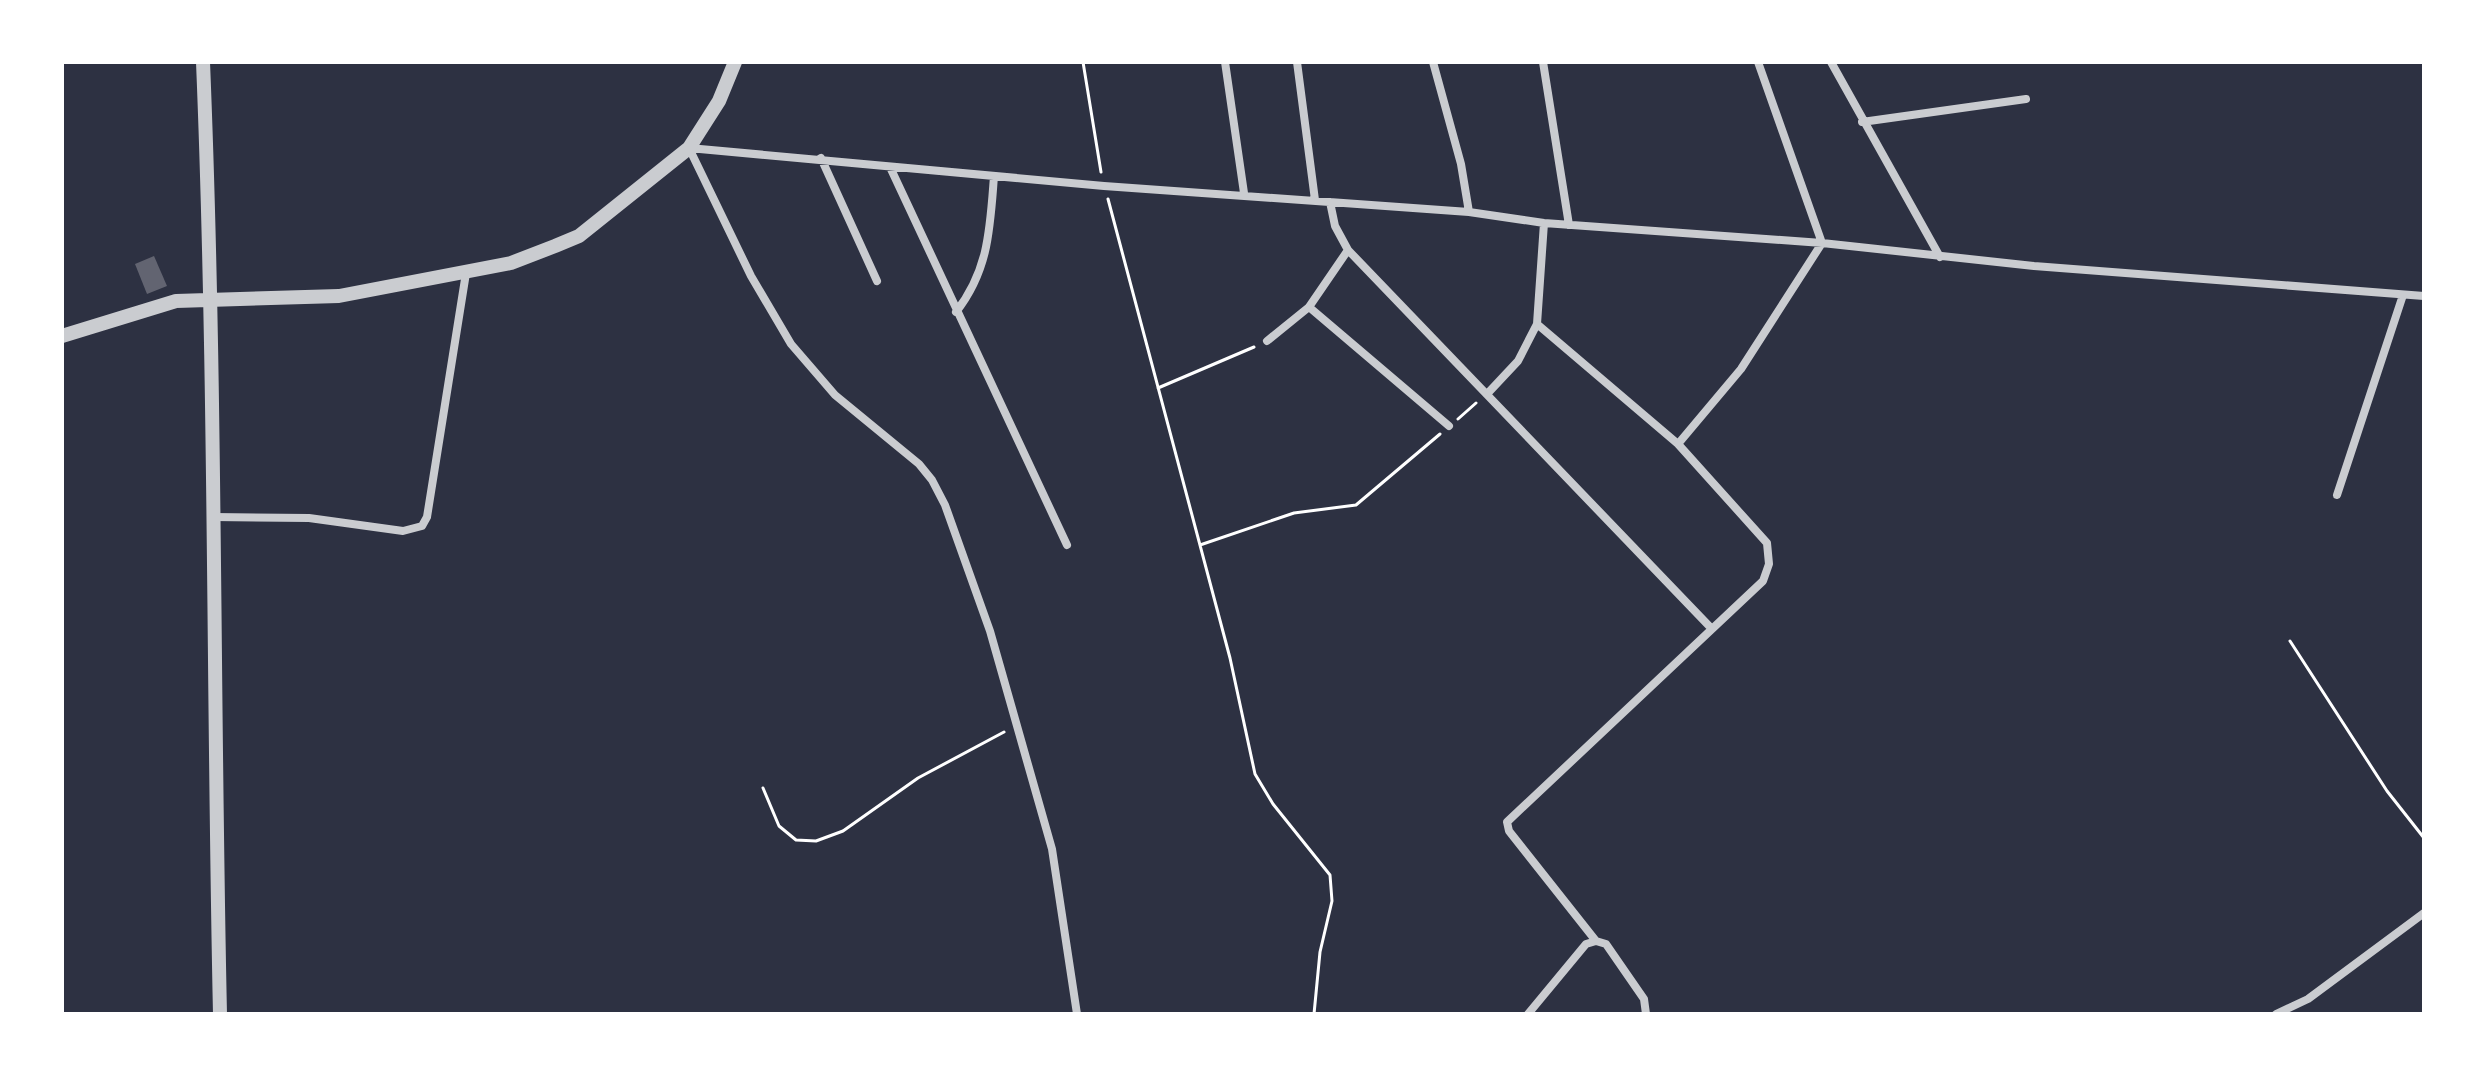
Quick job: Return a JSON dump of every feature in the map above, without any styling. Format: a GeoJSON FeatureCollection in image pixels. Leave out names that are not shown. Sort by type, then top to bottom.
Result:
{"type":"FeatureCollection","features":[{"type":"Feature","properties":{"kind":"street"},"geometry":{"type":"LineString","coordinates":[[203,62],[213,299],[220,1014]]}},
{"type":"Feature","properties":{"kind":"street"},"geometry":{"type":"LineString","coordinates":[[62,336],[149,307],[213,299],[313,299],[466,273],[511,263],[579,236],[689,148],[719,101],[735,62]]}},
{"type":"Feature","properties":{"kind":"street"},"geometry":{"type":"LineString","coordinates":[[1225,62],[1244,193]]}},
{"type":"Feature","properties":{"kind":"street"},"geometry":{"type":"LineString","coordinates":[[1297,62],[1315,200]]}},
{"type":"Feature","properties":{"kind":"street"},"geometry":{"type":"LineString","coordinates":[[1433,62],[1461,164],[1469,212]]}},
{"type":"Feature","properties":{"kind":"street"},"geometry":{"type":"LineString","coordinates":[[1543,62],[1569,225]]}},
{"type":"Feature","properties":{"kind":"street"},"geometry":{"type":"LineString","coordinates":[[1758,62],[1822,243]]}},
{"type":"Feature","properties":{"kind":"street"},"geometry":{"type":"LineString","coordinates":[[1831,62],[1940,257]]}},
{"type":"Feature","properties":{"kind":"street"},"geometry":{"type":"LineString","coordinates":[[1862,122],[2026,99]]}},
{"type":"Feature","properties":{"kind":"street"},"geometry":{"type":"LineString","coordinates":[[689,148],[1104,186],[1244,193],[1469,212],[1544,223],[1822,243],[1940,257],[2424,296]]}},
{"type":"Feature","properties":{"kind":"street"},"geometry":{"type":"LineString","coordinates":[[689,148],[751,276],[791,344],[835,395],[919,464],[932,480],[954,527],[1018,725],[1052,849],[1077,1014]]}},
{"type":"Feature","properties":{"kind":"street"},"geometry":{"type":"LineString","coordinates":[[821,158],[877,281]]}},
{"type":"Feature","properties":{"kind":"street"},"geometry":{"type":"LineString","coordinates":[[890,167],[1067,545]]}},
{"type":"Feature","properties":{"kind":"street"},"geometry":{"type":"LineString","coordinates":[[956,312],[975,286],[985,260],[994,176]]}},
{"type":"Feature","properties":{"kind":"street"},"geometry":{"type":"LineString","coordinates":[[1330,202],[1335,226],[1348,250],[1712,629]]}},
{"type":"Feature","properties":{"kind":"street"},"geometry":{"type":"LineString","coordinates":[[1488,393],[1518,361],[1537,324],[1544,223]]}},
{"type":"Feature","properties":{"kind":"street"},"geometry":{"type":"LineString","coordinates":[[1678,444],[1741,369],[1822,243]]}},
{"type":"Feature","properties":{"kind":"street"},"geometry":{"type":"LineString","coordinates":[[1267,341],[1309,307],[1348,250]]}},
{"type":"Feature","properties":{"kind":"street"},"geometry":{"type":"LineString","coordinates":[[213,517],[309,518],[403,531],[422,526],[427,517],[466,273]]}},
{"type":"Feature","properties":{"kind":"street"},"geometry":{"type":"LineString","coordinates":[[2337,495],[2403,295]]}},
{"type":"Feature","properties":{"kind":"street"},"geometry":{"type":"LineString","coordinates":[[1309,307],[1449,426]]}},
{"type":"Feature","properties":{"kind":"street"},"geometry":{"type":"LineString","coordinates":[[1537,324],[1678,444],[1767,543],[1769,564],[1763,581],[1507,822],[1509,831],[1596,941]]}},
{"type":"Feature","properties":{"kind":"street"},"geometry":{"type":"LineString","coordinates":[[2276,1014],[2308,999],[2424,913]]}},
{"type":"Feature","properties":{"kind":"street"},"geometry":{"type":"LineString","coordinates":[[1528,1014],[1586,944],[1596,941],[1606,944],[1644,999],[1646,1014]]}},
{"type":"Feature","properties":{"kind":"path"},"geometry":{"type":"LineString","coordinates":[[1083,62],[1104,186],[1230,658],[1255,774],[1273,804],[1330,875],[1332,901],[1320,952],[1314,1014]]}},
{"type":"Feature","properties":{"kind":"path"},"geometry":{"type":"LineString","coordinates":[[1158,388],[1267,341]]}},
{"type":"Feature","properties":{"kind":"path"},"geometry":{"type":"LineString","coordinates":[[1200,545],[1294,513],[1356,505],[1488,393]]}},
{"type":"Feature","properties":{"kind":"path"},"geometry":{"type":"LineString","coordinates":[[2290,641],[2387,791],[2424,838]]}},
{"type":"Feature","properties":{"kind":"path"},"geometry":{"type":"LineString","coordinates":[[763,788],[779,826],[796,840],[816,841],[843,831],[918,778],[1018,725]]}},
{"type":"Feature","properties":{"kind":"building"},"geometry":{"type":"Polygon","coordinates":[[[154,256],[167,286],[147,294],[135,264],[154,256]]]}}]}
